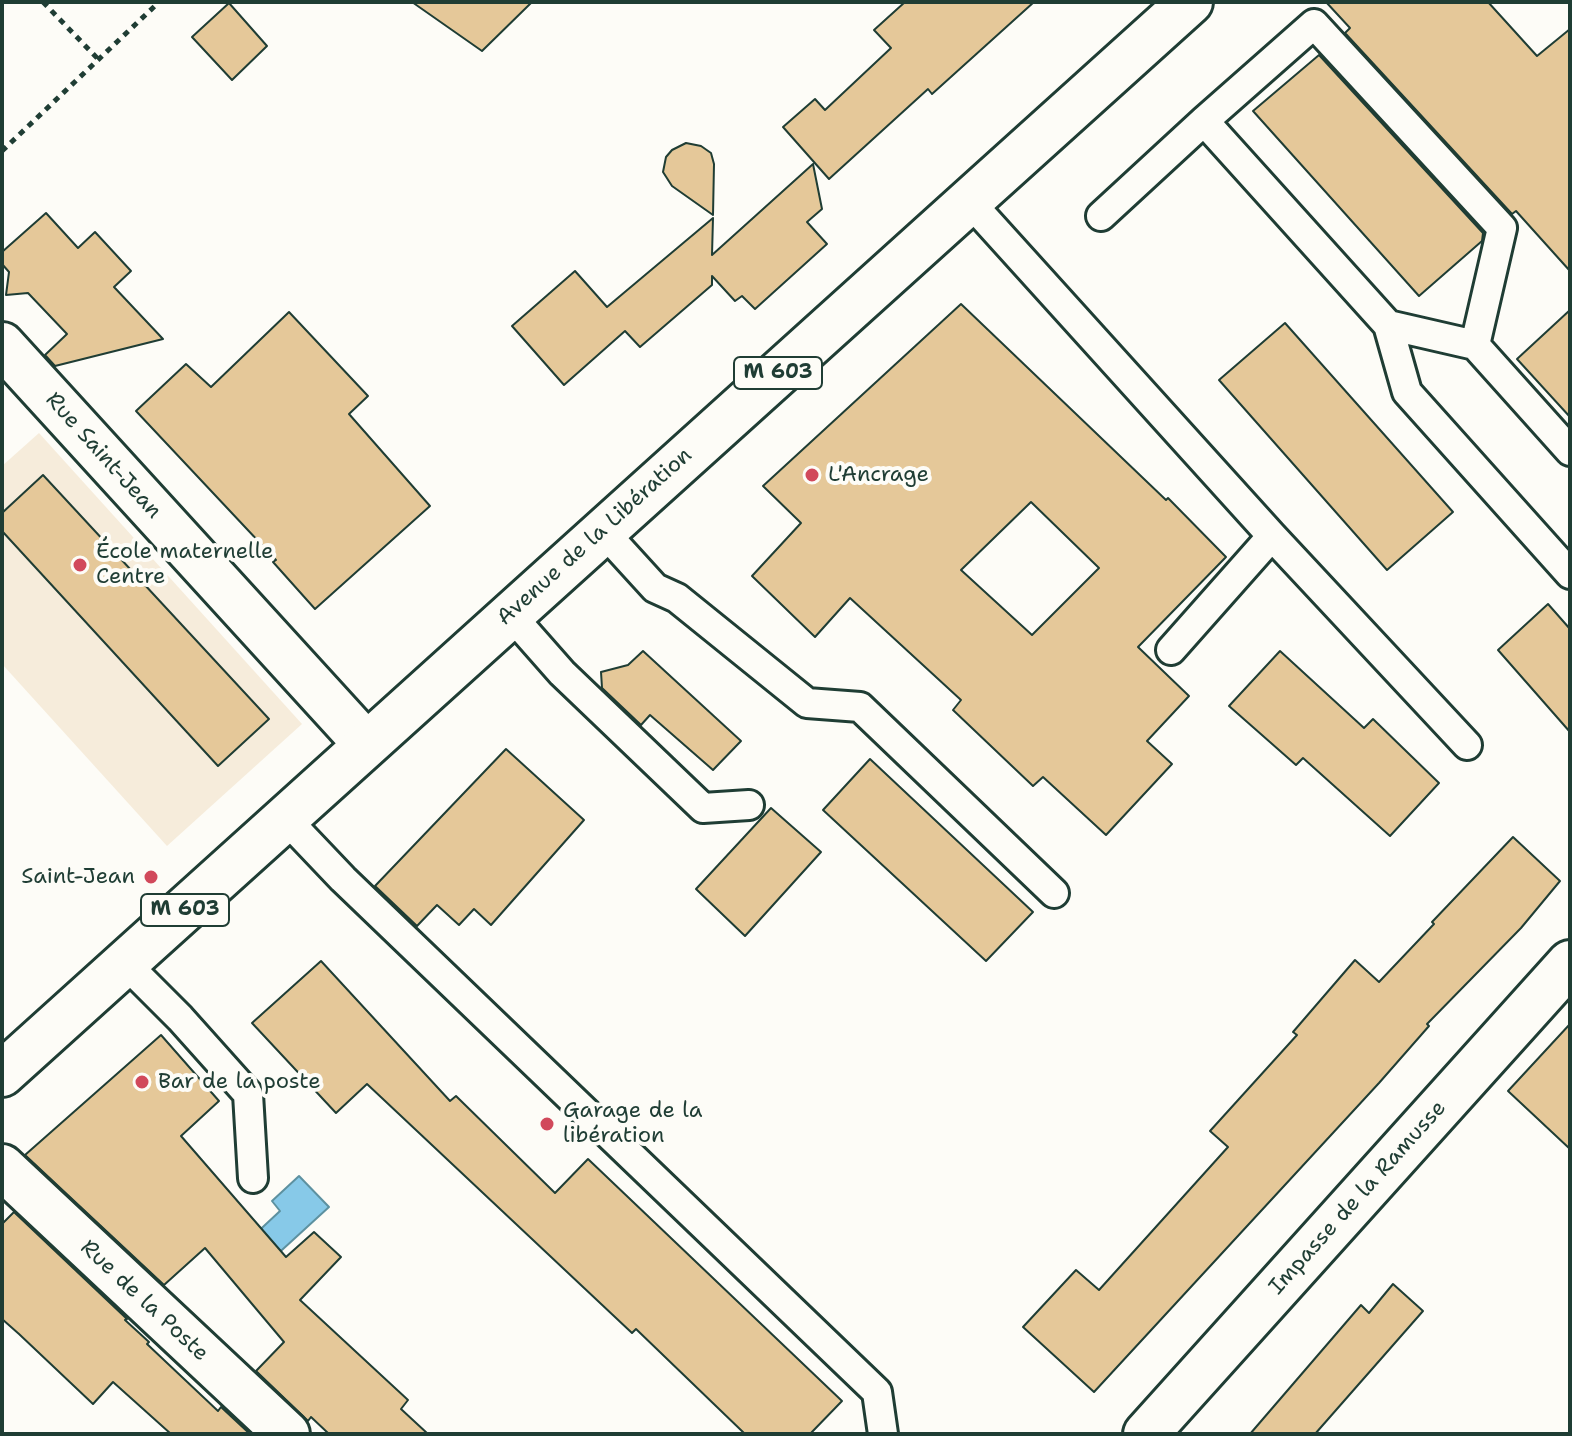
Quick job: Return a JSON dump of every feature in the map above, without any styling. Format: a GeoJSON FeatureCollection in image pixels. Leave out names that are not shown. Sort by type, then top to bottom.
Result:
{"type":"FeatureCollection","features":[{"type":"Feature","properties":{"kind":"main road","name":"Avenue de la Libération"},"geometry":{"type":"LineString","coordinates":[[2,1074],[1190,2]]}},
{"type":"Feature","properties":{"kind":"main road","name":"Rue Saint-Jean"},"geometry":{"type":"LineString","coordinates":[[2,345],[366,744]]}},
{"type":"Feature","properties":{"kind":"main road","name":"Impasse de la Ramusse"},"geometry":{"type":"LineString","coordinates":[[1146,1434],[1570,963]]}},
{"type":"Feature","properties":{"kind":"main road","name":"Rue de la Poste"},"geometry":{"type":"LineString","coordinates":[[2,1167],[287,1434]]}},
{"type":"Feature","properties":{"kind":"lane"},"geometry":{"type":"LineString","coordinates":[[1101,216],[1314,24],[1502,228],[1475,345]]}},
{"type":"Feature","properties":{"kind":"lane"},"geometry":{"type":"LineString","coordinates":[[1204,121],[1388,325],[1407,392],[1570,574]]}},
{"type":"Feature","properties":{"kind":"lane"},"geometry":{"type":"LineString","coordinates":[[969,201],[1272,536],[1467,745]]}},
{"type":"Feature","properties":{"kind":"lane"},"geometry":{"type":"LineString","coordinates":[[1388,325],[1475,345],[1570,451]]}},
{"type":"Feature","properties":{"kind":"lane"},"geometry":{"type":"LineString","coordinates":[[603,531],[655,588],[677,598],[807,703],[860,707],[1054,893]]}},
{"type":"Feature","properties":{"kind":"lane"},"geometry":{"type":"LineString","coordinates":[[1171,650],[1272,536]]}},
{"type":"Feature","properties":{"kind":"lane"},"geometry":{"type":"LineString","coordinates":[[510,614],[562,673],[703,808],[749,805]]}},
{"type":"Feature","properties":{"kind":"lane"},"geometry":{"type":"LineString","coordinates":[[285,818],[343,879],[877,1392],[883,1434]]}},
{"type":"Feature","properties":{"kind":"lane"},"geometry":{"type":"LineString","coordinates":[[125,963],[180,1018],[248,1094],[253,1178]]}},
{"type":"Feature","properties":{"kind":"path"},"geometry":{"type":"LineString","coordinates":[[43,2],[98,59]]}},
{"type":"Feature","properties":{"kind":"path"},"geometry":{"type":"LineString","coordinates":[[2,151],[159,2]]}},
{"type":"Feature","properties":{"kind":"shaded area","name":"École maternelle Centre"},"geometry":{"type":"Polygon","coordinates":[[[39,433],[302,724],[167,846],[2,664],[2,466],[39,433]]]}},
{"type":"Feature","properties":{"kind":"water"},"geometry":{"type":"Polygon","coordinates":[[[299,1176],[329,1207],[271,1260],[250,1239],[280,1211],[272,1201],[299,1176]]]}},
{"type":"Feature","properties":{"kind":"building"},"geometry":{"type":"Polygon","coordinates":[[[412,2],[532,2],[482,51],[412,2]]]}},
{"type":"Feature","properties":{"kind":"building"},"geometry":{"type":"Polygon","coordinates":[[[905,2],[1034,2],[932,94],[928,89],[829,179],[783,127],[815,99],[825,110],[891,48],[874,30],[905,2]]]}},
{"type":"Feature","properties":{"kind":"building"},"geometry":{"type":"Polygon","coordinates":[[[1326,2],[1488,2],[1537,56],[1570,29],[1570,271],[1516,211],[1512,214],[1345,33],[1350,28],[1326,2]]]}},
{"type":"Feature","properties":{"kind":"building"},"geometry":{"type":"Polygon","coordinates":[[[229,3],[267,46],[232,80],[192,37],[229,3]]]}},
{"type":"Feature","properties":{"kind":"building"},"geometry":{"type":"Polygon","coordinates":[[[1319,55],[1483,233],[1482,241],[1419,296],[1253,111],[1319,55]]]}},
{"type":"Feature","properties":{"kind":"building"},"geometry":{"type":"Polygon","coordinates":[[[686,143],[701,146],[711,153],[714,164],[713,215],[672,186],[663,172],[666,157],[686,143]]]}},
{"type":"Feature","properties":{"kind":"building"},"geometry":{"type":"Polygon","coordinates":[[[813,164],[822,209],[807,222],[827,244],[755,309],[742,296],[735,301],[712,276],[712,285],[640,347],[625,331],[564,385],[512,326],[575,271],[607,307],[713,218],[712,255],[813,164]]]}},
{"type":"Feature","properties":{"kind":"building"},"geometry":{"type":"Polygon","coordinates":[[[46,213],[78,248],[95,232],[131,271],[114,287],[163,339],[55,366],[45,355],[67,334],[28,293],[6,295],[9,272],[2,264],[2,252],[46,213]]]}},
{"type":"Feature","properties":{"kind":"building"},"geometry":{"type":"Polygon","coordinates":[[[961,304],[1166,500],[1168,498],[1226,557],[1138,647],[1189,696],[1147,741],[1172,764],[1106,835],[1043,777],[1033,786],[953,710],[961,700],[850,598],[815,637],[752,576],[801,523],[763,486],[961,304]],[[1031,502],[961,570],[1032,635],[1099,568],[1031,502]]]}},
{"type":"Feature","properties":{"kind":"building"},"geometry":{"type":"Polygon","coordinates":[[[1570,310],[1570,417],[1517,359],[1570,310]]]}},
{"type":"Feature","properties":{"kind":"building"},"geometry":{"type":"Polygon","coordinates":[[[289,312],[368,396],[349,414],[430,506],[315,609],[273,562],[276,560],[136,411],[186,364],[211,387],[289,312]]]}},
{"type":"Feature","properties":{"kind":"building"},"geometry":{"type":"Polygon","coordinates":[[[1285,323],[1453,512],[1387,570],[1219,380],[1285,323]]]}},
{"type":"Feature","properties":{"kind":"building"},"geometry":{"type":"Polygon","coordinates":[[[43,475],[269,719],[218,766],[2,531],[2,513],[43,475]]]}},
{"type":"Feature","properties":{"kind":"building"},"geometry":{"type":"Polygon","coordinates":[[[1548,604],[1570,629],[1570,732],[1498,650],[1548,604]]]}},
{"type":"Feature","properties":{"kind":"building"},"geometry":{"type":"Polygon","coordinates":[[[643,651],[741,741],[713,770],[650,715],[641,725],[602,688],[601,672],[628,665],[643,651]]]}},
{"type":"Feature","properties":{"kind":"building"},"geometry":{"type":"Polygon","coordinates":[[[1280,651],[1364,728],[1373,719],[1439,783],[1390,836],[1303,758],[1296,765],[1229,706],[1280,651]]]}},
{"type":"Feature","properties":{"kind":"building"},"geometry":{"type":"Polygon","coordinates":[[[506,749],[584,820],[491,925],[474,909],[459,925],[437,905],[417,926],[375,886],[506,749]]]}},
{"type":"Feature","properties":{"kind":"building"},"geometry":{"type":"Polygon","coordinates":[[[870,759],[1033,912],[986,961],[823,810],[870,759]]]}},
{"type":"Feature","properties":{"kind":"building"},"geometry":{"type":"Polygon","coordinates":[[[771,808],[821,852],[745,936],[696,889],[771,808]]]}},
{"type":"Feature","properties":{"kind":"building"},"geometry":{"type":"Polygon","coordinates":[[[1513,837],[1560,881],[1521,928],[1427,1024],[1429,1026],[1379,1083],[1094,1392],[1023,1327],[1076,1270],[1099,1290],[1228,1147],[1210,1131],[1297,1035],[1293,1032],[1355,960],[1379,982],[1513,837]]]}},
{"type":"Feature","properties":{"kind":"building"},"geometry":{"type":"Polygon","coordinates":[[[321,961],[450,1101],[456,1096],[555,1193],[588,1159],[842,1401],[810,1434],[745,1434],[636,1329],[632,1333],[367,1084],[336,1113],[252,1023],[321,961]]]}},
{"type":"Feature","properties":{"kind":"building"},"geometry":{"type":"Polygon","coordinates":[[[1570,1024],[1570,1149],[1508,1091],[1570,1024]]]}},
{"type":"Feature","properties":{"kind":"building"},"geometry":{"type":"Polygon","coordinates":[[[161,1035],[219,1101],[181,1136],[286,1257],[314,1232],[341,1257],[300,1300],[408,1400],[401,1409],[428,1434],[329,1434],[311,1417],[308,1421],[256,1371],[284,1342],[205,1248],[164,1285],[25,1155],[161,1035]]]}},
{"type":"Feature","properties":{"kind":"building"},"geometry":{"type":"Polygon","coordinates":[[[14,1212],[218,1411],[221,1407],[250,1434],[171,1434],[113,1382],[93,1404],[2,1319],[2,1224],[14,1212]]]}},
{"type":"Feature","properties":{"kind":"building"},"geometry":{"type":"Polygon","coordinates":[[[1393,1284],[1423,1311],[1315,1434],[1250,1434],[1361,1305],[1369,1313],[1393,1284]]]}},
{"type":"Feature","properties":{"kind":"place","name":"L'Ancrage"},"geometry":{"type":"Point","coordinates":[812,475]}},
{"type":"Feature","properties":{"kind":"place","name":"École maternelle Centre"},"geometry":{"type":"Point","coordinates":[80,565]}},
{"type":"Feature","properties":{"kind":"place","name":"Saint-Jean"},"geometry":{"type":"Point","coordinates":[151,877]}},
{"type":"Feature","properties":{"kind":"place","name":"Bar de la poste"},"geometry":{"type":"Point","coordinates":[142,1082]}},
{"type":"Feature","properties":{"kind":"place","name":"Garage de la libération"},"geometry":{"type":"Point","coordinates":[547,1124]}}]}
